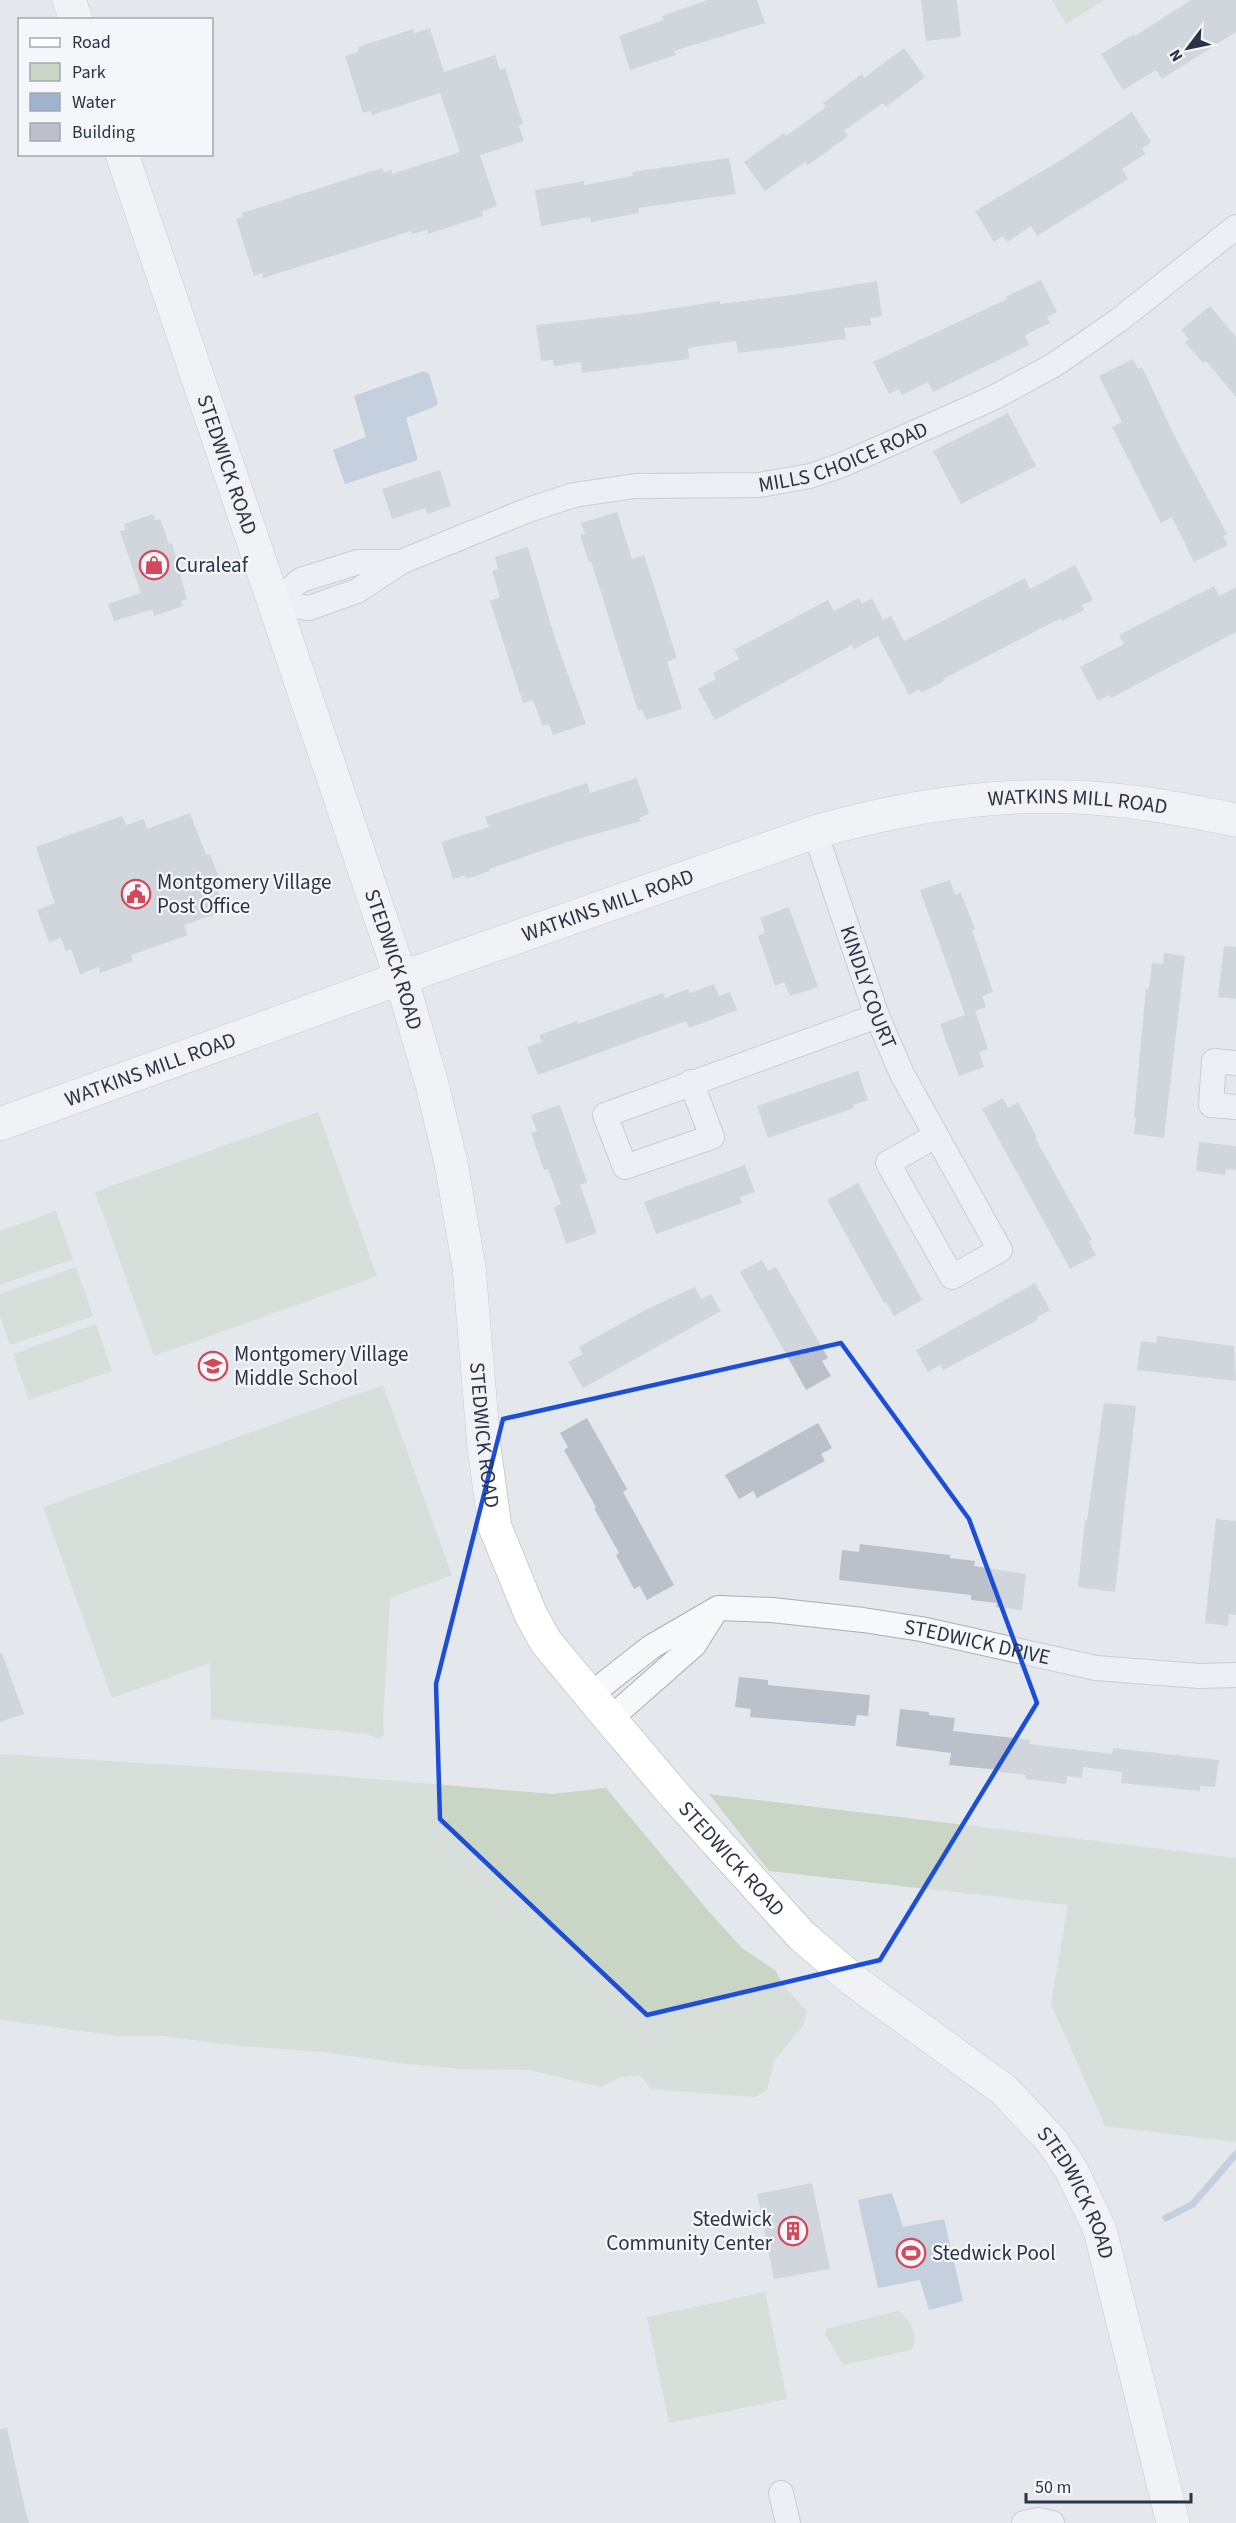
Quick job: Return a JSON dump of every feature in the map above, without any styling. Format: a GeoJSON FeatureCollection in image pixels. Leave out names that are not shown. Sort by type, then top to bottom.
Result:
{"type":"FeatureCollection","features":[{"type":"Feature","properties":{"kind":"street"},"geometry":{"type":"LineString","coordinates":[[69,0],[75,18]]}},
{"type":"Feature","properties":{"kind":"street","name":"STEDWICK ROAD"},"geometry":{"type":"LineString","coordinates":[[123,156],[400,978],[432,1084],[451,1163],[467,1255],[484,1447],[495,1527],[536,1624],[546,1642],[677,1798],[801,1935],[853,1980],[1004,2090],[1052,2140],[1071,2169],[1100,2230],[1173,2523]]}},
{"type":"Feature","properties":{"kind":"street","name":"MILLS CHOICE ROAD"},"geometry":{"type":"LineString","coordinates":[[273,603],[309,608],[357,591],[401,562],[528,510],[586,492],[635,486],[766,485],[810,476],[842,465],[993,398],[1054,366],[1138,305],[1236,227]]}},
{"type":"Feature","properties":{"kind":"street","name":"WATKINS MILL ROAD"},"geometry":{"type":"LineString","coordinates":[[0,1124],[400,978],[815,832],[880,814],[929,805],[1072,796],[1125,801],[1236,820]]}},
{"type":"Feature","properties":{"kind":"street","name":"KINDLY COURT"},"geometry":{"type":"LineString","coordinates":[[815,832],[877,1016],[902,1074],[1000,1250],[952,1277],[888,1163],[935,1136]]}},
{"type":"Feature","properties":{"kind":"street"},"geometry":{"type":"LineString","coordinates":[[691,1082],[877,1016]]}},
{"type":"Feature","properties":{"kind":"street"},"geometry":{"type":"LineString","coordinates":[[1236,1063],[1214,1061],[1211,1105],[1236,1107]]}},
{"type":"Feature","properties":{"kind":"street","name":"STEDWICK DRIVE"},"geometry":{"type":"LineString","coordinates":[[600,1707],[651,1647],[717,1608],[772,1610],[921,1629],[1096,1668],[1199,1676],[1236,1675]]}},
{"type":"Feature","properties":{"kind":"street"},"geometry":{"type":"LineString","coordinates":[[781,2493],[788,2523]]}},
{"type":"Feature","properties":{"kind":"street"},"geometry":{"type":"LineString","coordinates":[[1024,2523],[1038,2520],[1052,2523]]}},
{"type":"Feature","properties":{"kind":"highlighted area"},"geometry":{"type":"Polygon","coordinates":[[[841,1343],[969,1519],[1037,1703],[880,1960],[647,2015],[440,1819],[436,1684],[503,1419],[841,1343]]]}},
{"type":"Feature","properties":{"kind":"green space"},"geometry":{"type":"Polygon","coordinates":[[[1052,0],[1104,0],[1066,24],[1052,0]]]}},
{"type":"Feature","properties":{"kind":"green space"},"geometry":{"type":"Polygon","coordinates":[[[318,1112],[377,1276],[154,1356],[95,1192],[318,1112]]]}},
{"type":"Feature","properties":{"kind":"green space"},"geometry":{"type":"Polygon","coordinates":[[[56,1211],[73,1259],[0,1285],[0,1231],[56,1211]]]}},
{"type":"Feature","properties":{"kind":"green space"},"geometry":{"type":"Polygon","coordinates":[[[76,1267],[93,1316],[10,1345],[0,1316],[0,1294],[76,1267]]]}},
{"type":"Feature","properties":{"kind":"green space"},"geometry":{"type":"Polygon","coordinates":[[[96,1324],[112,1371],[29,1400],[13,1354],[96,1324]]]}},
{"type":"Feature","properties":{"kind":"green space"},"geometry":{"type":"Polygon","coordinates":[[[383,1385],[452,1575],[390,1598],[384,1735],[379,1739],[368,1734],[211,1719],[210,1663],[112,1698],[43,1507],[383,1385]]]}},
{"type":"Feature","properties":{"kind":"green space"},"geometry":{"type":"Polygon","coordinates":[[[0,1754],[315,1774],[552,1794],[606,1788],[742,1948],[776,1971],[782,1984],[807,2011],[803,2026],[774,2061],[767,2090],[755,2097],[651,2089],[640,2075],[618,2078],[601,2087],[529,2070],[461,2069],[398,2063],[324,2052],[239,2046],[163,2036],[120,2036],[0,2020],[0,1754]]]}},
{"type":"Feature","properties":{"kind":"green space"},"geometry":{"type":"Polygon","coordinates":[[[709,1794],[1236,1858],[1236,2142],[1105,2126],[1051,2004],[1068,1905],[769,1871],[709,1794]]]}},
{"type":"Feature","properties":{"kind":"green space"},"geometry":{"type":"Polygon","coordinates":[[[765,2292],[787,2399],[669,2423],[647,2317],[765,2292]]]}},
{"type":"Feature","properties":{"kind":"green space"},"geometry":{"type":"Polygon","coordinates":[[[898,2311],[907,2318],[912,2328],[914,2345],[912,2350],[843,2365],[825,2334],[826,2329],[898,2311]]]}},
{"type":"Feature","properties":{"kind":"water"},"geometry":{"type":"Polygon","coordinates":[[[424,371],[429,374],[438,403],[436,406],[406,418],[418,460],[345,484],[333,450],[366,437],[354,396],[424,371]]]}},
{"type":"Feature","properties":{"kind":"water","name":"Stedwick Pool"},"geometry":{"type":"Polygon","coordinates":[[[892,2193],[903,2227],[944,2219],[963,2301],[929,2310],[920,2280],[878,2288],[858,2200],[892,2193]]]}},
{"type":"Feature","properties":{"kind":"building"},"geometry":{"type":"Polygon","coordinates":[[[708,0],[757,0],[765,23],[674,51],[676,55],[630,70],[619,36],[664,20],[662,16],[708,0]]]}},
{"type":"Feature","properties":{"kind":"building"},"geometry":{"type":"Polygon","coordinates":[[[921,0],[957,0],[961,37],[926,41],[921,0]]]}},
{"type":"Feature","properties":{"kind":"building"},"geometry":{"type":"Polygon","coordinates":[[[1191,0],[1236,0],[1236,32],[1162,79],[1156,70],[1123,90],[1101,54],[1134,34],[1135,36],[1191,0]]]}},
{"type":"Feature","properties":{"kind":"building"},"geometry":{"type":"Polygon","coordinates":[[[430,28],[444,72],[495,55],[500,70],[505,68],[523,124],[519,126],[524,141],[480,155],[497,206],[482,211],[483,216],[428,234],[427,230],[412,234],[411,231],[263,278],[262,273],[254,276],[236,219],[243,217],[242,213],[382,168],[384,172],[391,170],[392,174],[460,152],[440,93],[372,115],[370,111],[363,113],[345,56],[359,52],[358,47],[413,29],[415,33],[430,28]]]}},
{"type":"Feature","properties":{"kind":"building"},"geometry":{"type":"Polygon","coordinates":[[[904,48],[925,77],[886,107],[883,103],[844,131],[848,136],[808,165],[805,162],[765,191],[744,162],[784,133],[786,136],[826,107],[823,103],[862,74],[864,78],[904,48]]]}},
{"type":"Feature","properties":{"kind":"building"},"geometry":{"type":"Polygon","coordinates":[[[1132,112],[1151,142],[1142,148],[1145,154],[1122,169],[1128,179],[1037,236],[1031,226],[1007,242],[1003,236],[994,242],[975,211],[1066,157],[1132,112]]]}},
{"type":"Feature","properties":{"kind":"building"},"geometry":{"type":"Polygon","coordinates":[[[729,158],[736,194],[638,208],[639,213],[591,222],[590,217],[541,226],[535,190],[584,181],[584,185],[633,176],[632,172],[729,158]]]}},
{"type":"Feature","properties":{"kind":"building"},"geometry":{"type":"Polygon","coordinates":[[[1041,280],[1057,312],[1047,317],[1050,323],[1025,335],[1029,345],[933,392],[928,382],[902,395],[899,389],[889,394],[873,362],[1007,299],[1009,295],[1041,280]]]}},
{"type":"Feature","properties":{"kind":"building"},"geometry":{"type":"Polygon","coordinates":[[[877,281],[882,316],[870,318],[871,325],[844,328],[846,339],[738,353],[736,341],[688,348],[689,359],[582,373],[581,362],[554,366],[553,360],[541,361],[536,325],[643,313],[720,301],[720,304],[799,294],[877,281]]]}},
{"type":"Feature","properties":{"kind":"building"},"geometry":{"type":"Polygon","coordinates":[[[1210,306],[1236,337],[1236,397],[1206,361],[1203,363],[1185,342],[1189,339],[1181,330],[1210,306]]]}},
{"type":"Feature","properties":{"kind":"building"},"geometry":{"type":"Polygon","coordinates":[[[1133,359],[1138,369],[1142,367],[1176,439],[1227,534],[1223,536],[1228,545],[1194,562],[1172,517],[1161,523],[1112,427],[1122,422],[1099,376],[1133,359]]]}},
{"type":"Feature","properties":{"kind":"building"},"geometry":{"type":"Polygon","coordinates":[[[1008,413],[1036,466],[961,504],[933,451],[1008,413]]]}},
{"type":"Feature","properties":{"kind":"building"},"geometry":{"type":"Polygon","coordinates":[[[440,470],[451,506],[427,514],[425,508],[392,519],[382,489],[440,470]]]}},
{"type":"Feature","properties":{"kind":"building"},"geometry":{"type":"Polygon","coordinates":[[[617,512],[632,559],[644,555],[677,658],[667,662],[682,709],[646,720],[642,709],[638,711],[591,561],[589,562],[580,535],[585,534],[581,523],[617,512]]]}},
{"type":"Feature","properties":{"kind":"building"},"geometry":{"type":"Polygon","coordinates":[[[153,514],[155,520],[160,519],[169,544],[172,543],[187,599],[181,601],[183,606],[154,616],[153,610],[114,621],[108,604],[141,593],[120,531],[126,530],[124,524],[153,514]]]}},
{"type":"Feature","properties":{"kind":"building"},"geometry":{"type":"Polygon","coordinates":[[[528,547],[555,639],[586,724],[553,735],[549,724],[543,726],[533,700],[523,703],[490,601],[500,597],[492,571],[498,569],[495,557],[528,547]]]}},
{"type":"Feature","properties":{"kind":"building"},"geometry":{"type":"Polygon","coordinates":[[[1075,565],[1093,600],[1082,605],[1084,610],[1062,621],[1061,618],[943,679],[944,681],[921,693],[919,689],[909,695],[878,636],[854,649],[852,645],[715,720],[698,689],[716,679],[713,673],[739,659],[734,650],[828,600],[834,611],[859,598],[862,604],[872,598],[883,620],[891,616],[904,641],[1025,578],[1030,589],[1075,565]]]}},
{"type":"Feature","properties":{"kind":"building"},"geometry":{"type":"Polygon","coordinates":[[[1214,586],[1219,596],[1236,587],[1236,632],[1111,698],[1109,695],[1098,701],[1080,667],[1124,644],[1119,635],[1214,586]]]}},
{"type":"Feature","properties":{"kind":"building"},"geometry":{"type":"Polygon","coordinates":[[[637,778],[649,814],[639,818],[641,821],[564,843],[466,879],[465,875],[453,879],[441,842],[489,827],[485,817],[587,783],[590,793],[637,778]]]}},
{"type":"Feature","properties":{"kind":"building","name":"Montgomery Village Post Office"},"geometry":{"type":"Polygon","coordinates":[[[190,813],[206,855],[210,854],[221,884],[216,886],[225,911],[184,925],[188,935],[131,955],[133,961],[100,973],[99,967],[80,974],[71,949],[66,951],[61,938],[49,942],[37,910],[55,903],[36,847],[122,816],[126,825],[144,819],[147,829],[190,813]]]}},
{"type":"Feature","properties":{"kind":"building"},"geometry":{"type":"Polygon","coordinates":[[[950,880],[955,895],[961,893],[975,929],[972,930],[993,992],[982,996],[986,1007],[975,1011],[988,1049],[979,1052],[984,1067],[959,1076],[940,1024],[965,1015],[920,890],[950,880]]]}},
{"type":"Feature","properties":{"kind":"building"},"geometry":{"type":"Polygon","coordinates":[[[789,907],[818,987],[790,996],[784,982],[775,986],[758,936],[765,933],[760,918],[789,907]]]}},
{"type":"Feature","properties":{"kind":"building"},"geometry":{"type":"Polygon","coordinates":[[[1224,946],[1236,947],[1236,999],[1218,997],[1224,946]]]}},
{"type":"Feature","properties":{"kind":"building"},"geometry":{"type":"Polygon","coordinates":[[[1164,953],[1185,956],[1164,1138],[1134,1134],[1136,1118],[1134,1117],[1146,989],[1149,989],[1152,963],[1163,964],[1164,953]]]}},
{"type":"Feature","properties":{"kind":"building"},"geometry":{"type":"Polygon","coordinates":[[[714,984],[719,996],[730,992],[737,1010],[689,1028],[686,1021],[538,1075],[527,1047],[542,1042],[539,1035],[577,1021],[578,1024],[663,993],[665,998],[688,989],[690,993],[714,984]]]}},
{"type":"Feature","properties":{"kind":"building"},"geometry":{"type":"Polygon","coordinates":[[[858,1071],[868,1100],[853,1105],[854,1108],[768,1138],[757,1106],[858,1071]]]}},
{"type":"Feature","properties":{"kind":"building"},"geometry":{"type":"Polygon","coordinates":[[[1003,1098],[1008,1108],[1018,1102],[1037,1137],[1035,1138],[1092,1240],[1089,1241],[1096,1255],[1070,1269],[982,1109],[1003,1098]]]}},
{"type":"Feature","properties":{"kind":"building"},"geometry":{"type":"Polygon","coordinates":[[[560,1105],[587,1182],[580,1185],[597,1233],[566,1244],[554,1207],[561,1204],[548,1169],[544,1170],[531,1133],[537,1131],[531,1115],[560,1105]]]}},
{"type":"Feature","properties":{"kind":"building"},"geometry":{"type":"Polygon","coordinates":[[[1199,1142],[1236,1146],[1236,1170],[1226,1169],[1225,1175],[1196,1171],[1199,1142]]]}},
{"type":"Feature","properties":{"kind":"building"},"geometry":{"type":"Polygon","coordinates":[[[745,1165],[755,1192],[740,1197],[742,1203],[656,1234],[644,1202],[745,1165]]]}},
{"type":"Feature","properties":{"kind":"building"},"geometry":{"type":"Polygon","coordinates":[[[858,1183],[922,1300],[894,1316],[886,1302],[884,1303],[827,1200],[858,1183]]]}},
{"type":"Feature","properties":{"kind":"building"},"geometry":{"type":"Polygon","coordinates":[[[762,1260],[768,1271],[776,1267],[828,1358],[822,1361],[831,1376],[806,1390],[740,1272],[762,1260]]]}},
{"type":"Feature","properties":{"kind":"building"},"geometry":{"type":"Polygon","coordinates":[[[1035,1283],[1050,1310],[1037,1317],[1038,1320],[943,1370],[940,1365],[928,1372],[916,1350],[1035,1283]]]}},
{"type":"Feature","properties":{"kind":"building"},"geometry":{"type":"Polygon","coordinates":[[[695,1287],[701,1299],[711,1294],[721,1311],[583,1388],[568,1362],[583,1354],[579,1347],[647,1309],[695,1287]]]}},
{"type":"Feature","properties":{"kind":"building"},"geometry":{"type":"Polygon","coordinates":[[[1157,1336],[1234,1346],[1236,1381],[1137,1370],[1141,1341],[1157,1343],[1157,1336]]]}},
{"type":"Feature","properties":{"kind":"building"},"geometry":{"type":"Polygon","coordinates":[[[1104,1403],[1136,1406],[1115,1592],[1078,1587],[1085,1520],[1087,1520],[1104,1403]]]}},
{"type":"Feature","properties":{"kind":"building"},"geometry":{"type":"Polygon","coordinates":[[[587,1418],[627,1489],[623,1492],[674,1585],[647,1600],[640,1586],[634,1589],[616,1555],[619,1553],[594,1508],[596,1507],[564,1450],[568,1447],[560,1433],[587,1418]]]}},
{"type":"Feature","properties":{"kind":"building"},"geometry":{"type":"Polygon","coordinates":[[[818,1423],[832,1448],[821,1454],[825,1461],[757,1498],[753,1491],[739,1499],[725,1475],[818,1423]]]}},
{"type":"Feature","properties":{"kind":"building"},"geometry":{"type":"Polygon","coordinates":[[[1216,1519],[1236,1521],[1236,1615],[1229,1614],[1228,1626],[1205,1623],[1216,1519]]]}},
{"type":"Feature","properties":{"kind":"building"},"geometry":{"type":"Polygon","coordinates":[[[860,1544],[950,1555],[950,1558],[975,1561],[974,1566],[1026,1574],[1022,1610],[996,1607],[997,1603],[971,1600],[971,1595],[839,1580],[842,1550],[859,1552],[860,1544]]]}},
{"type":"Feature","properties":{"kind":"building"},"geometry":{"type":"Polygon","coordinates":[[[0,1653],[2,1653],[24,1714],[0,1722],[0,1653]]]}},
{"type":"Feature","properties":{"kind":"building"},"geometry":{"type":"Polygon","coordinates":[[[739,1677],[768,1680],[768,1685],[870,1695],[868,1716],[857,1715],[855,1726],[750,1717],[751,1709],[735,1707],[739,1677]]]}},
{"type":"Feature","properties":{"kind":"building"},"geometry":{"type":"Polygon","coordinates":[[[900,1709],[955,1718],[953,1731],[1030,1740],[1029,1744],[1112,1754],[1113,1748],[1219,1760],[1215,1787],[1200,1786],[1200,1791],[1121,1783],[1122,1772],[1083,1767],[1082,1778],[1067,1776],[1066,1784],[1025,1779],[1026,1775],[1000,1772],[1000,1770],[949,1765],[951,1753],[896,1746],[900,1709]]]}},
{"type":"Feature","properties":{"kind":"building","name":"Stedwick Community Center"},"geometry":{"type":"Polygon","coordinates":[[[812,2183],[830,2269],[774,2279],[757,2194],[812,2183]]]}},
{"type":"Feature","properties":{"kind":"building"},"geometry":{"type":"Polygon","coordinates":[[[7,2428],[29,2523],[0,2523],[0,2429],[7,2428]]]}},
{"type":"Feature","properties":{"kind":"waterway"},"geometry":{"type":"LineString","coordinates":[[1166,2218],[1193,2204],[1236,2154]]}},
{"type":"Feature","properties":{"kind":"place","name":"Curaleaf"},"geometry":{"type":"Point","coordinates":[154,565]}},
{"type":"Feature","properties":{"kind":"place","name":"Montgomery Village Post Office"},"geometry":{"type":"Point","coordinates":[136,894]}},
{"type":"Feature","properties":{"kind":"place","name":"Montgomery Village Middle School"},"geometry":{"type":"Point","coordinates":[213,1366]}},
{"type":"Feature","properties":{"kind":"place","name":"Stedwick Community Center"},"geometry":{"type":"Point","coordinates":[793,2231]}},
{"type":"Feature","properties":{"kind":"place","name":"Stedwick Pool"},"geometry":{"type":"Point","coordinates":[911,2253]}}]}
